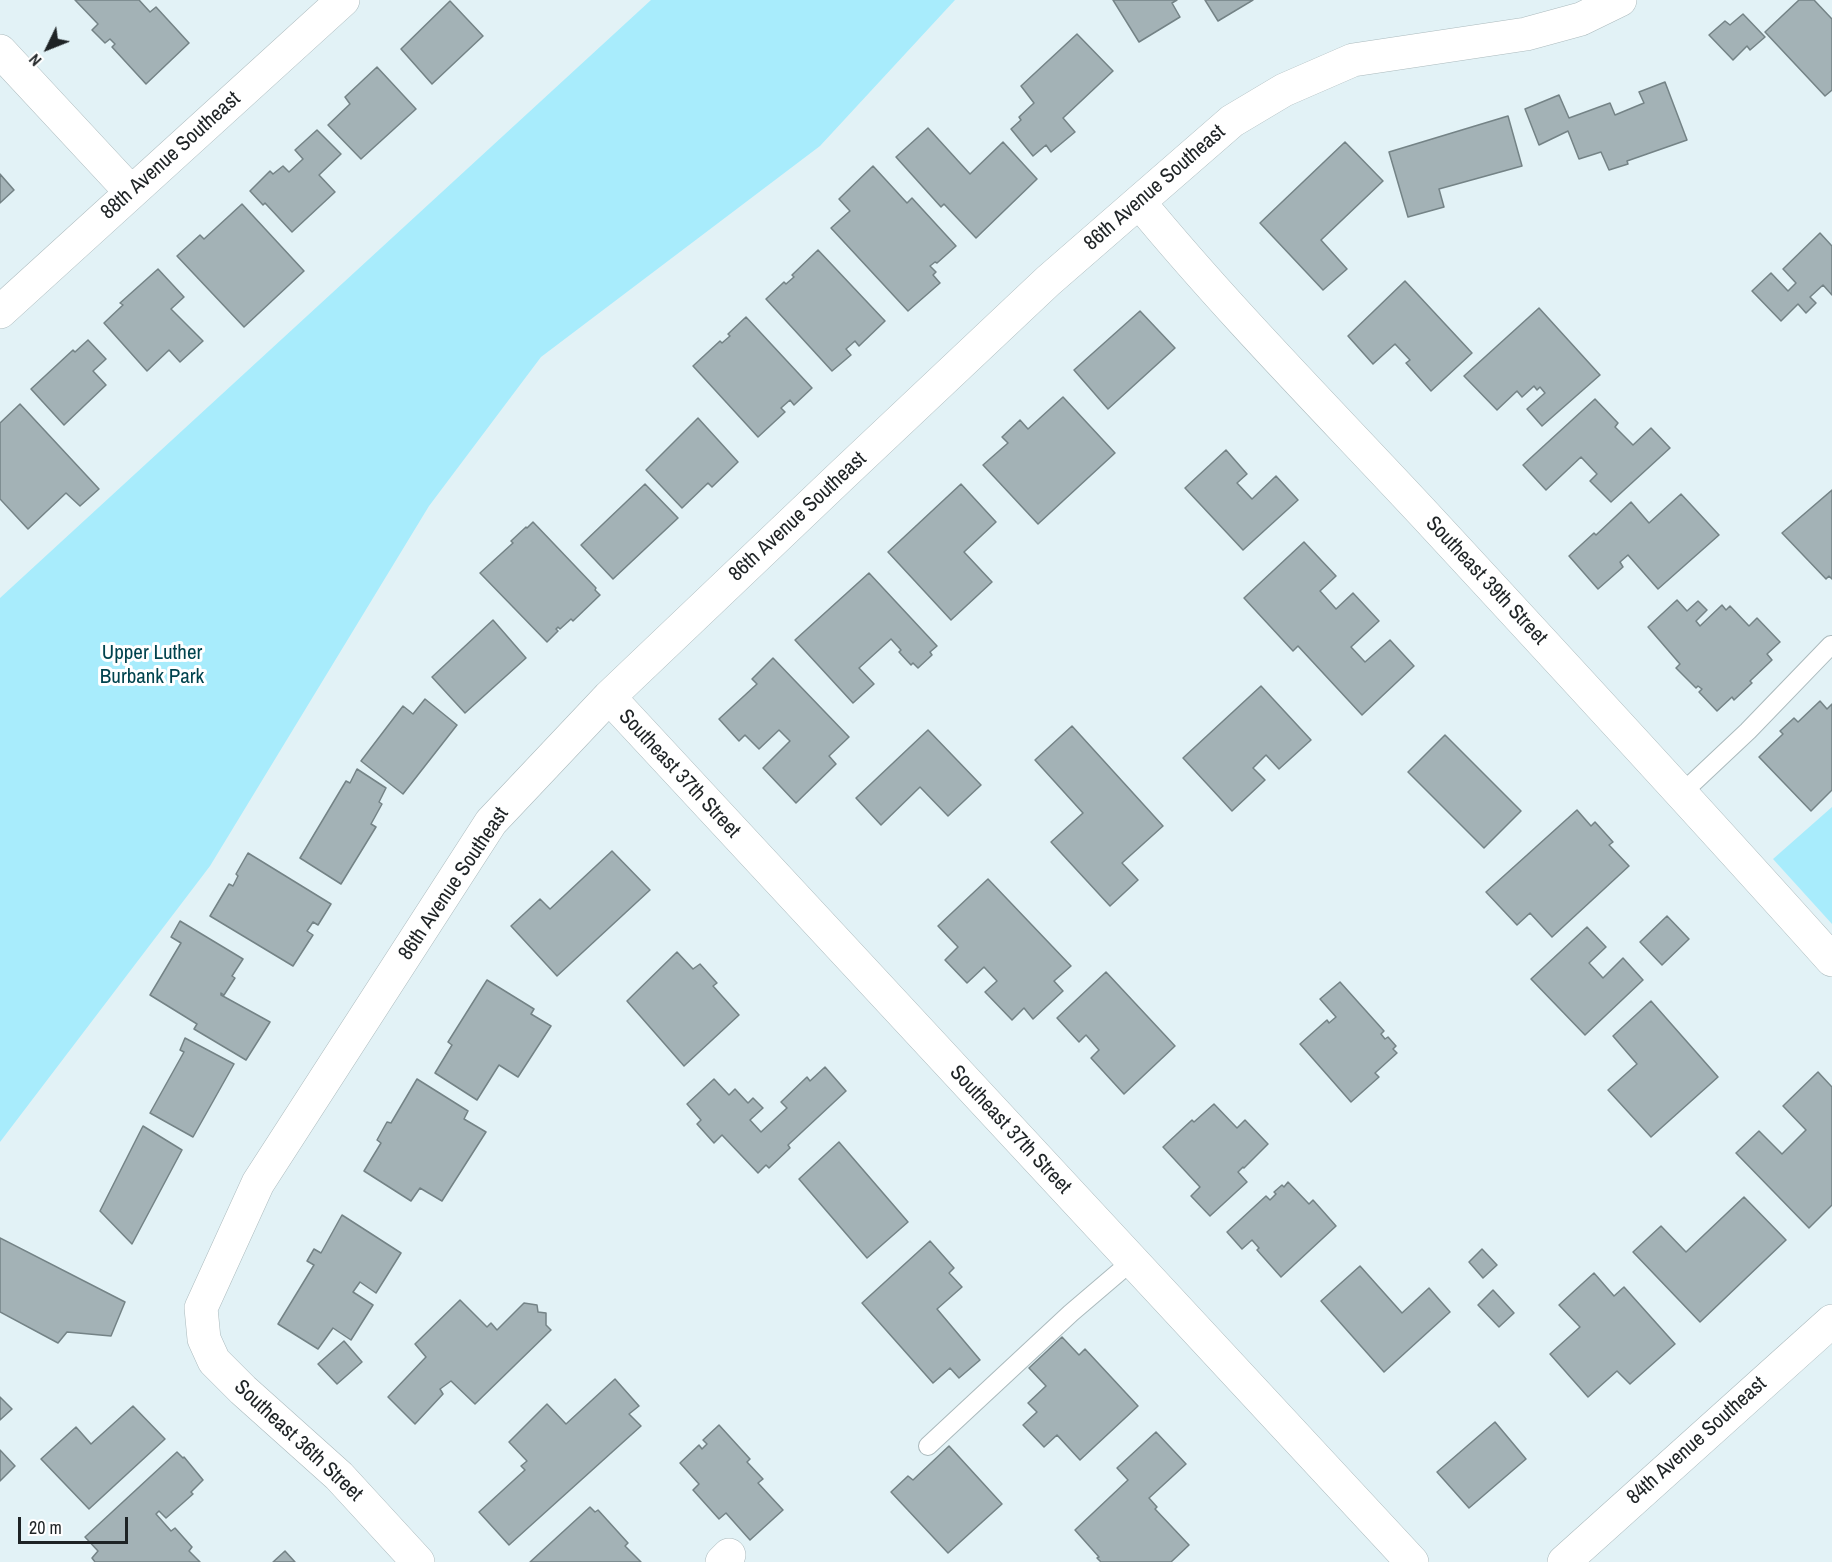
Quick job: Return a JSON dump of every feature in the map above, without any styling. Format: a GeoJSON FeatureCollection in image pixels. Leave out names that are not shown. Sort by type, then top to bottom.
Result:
{"type":"FeatureCollection","features":[{"type":"Feature","properties":{"kind":"street","name":"88th Avenue Southeast"},"geometry":{"type":"LineString","coordinates":[[0,312],[343,0]]}},
{"type":"Feature","properties":{"kind":"street","name":"86th Avenue Southeast"},"geometry":{"type":"LineString","coordinates":[[201,1308],[258,1184],[491,822],[609,697],[1048,281],[1232,121],[1284,90],[1353,60],[1526,34],[1581,19],[1620,0]]}},
{"type":"Feature","properties":{"kind":"street"},"geometry":{"type":"LineString","coordinates":[[0,51],[131,192]]}},
{"type":"Feature","properties":{"kind":"street","name":"Southeast 39th Street"},"geometry":{"type":"LineString","coordinates":[[1139,202],[1196,271],[1497,593],[1832,960]]}},
{"type":"Feature","properties":{"kind":"street","name":"Southeast 37th Street"},"geometry":{"type":"LineString","coordinates":[[609,697],[1412,1562]]}},
{"type":"Feature","properties":{"kind":"street","name":"Southeast 36th Street"},"geometry":{"type":"LineString","coordinates":[[201,1308],[204,1339],[214,1361],[339,1476],[418,1562]]}},
{"type":"Feature","properties":{"kind":"street","name":"84th Avenue Southeast"},"geometry":{"type":"LineString","coordinates":[[1563,1562],[1832,1321]]}},
{"type":"Feature","properties":{"kind":"lane"},"geometry":{"type":"LineString","coordinates":[[1681,794],[1748,731],[1831,645]]}},
{"type":"Feature","properties":{"kind":"lane"},"geometry":{"type":"LineString","coordinates":[[927,1446],[1071,1313],[1132,1261]]}},
{"type":"Feature","properties":{"kind":"green space","name":"Upper Luther Burbank Park"},"geometry":{"type":"Polygon","coordinates":[[[651,0],[955,0],[820,146],[541,357],[429,506],[210,866],[0,1142],[0,598],[651,0]]]}},
{"type":"Feature","properties":{"kind":"green space"},"geometry":{"type":"Polygon","coordinates":[[[1832,807],[1832,924],[1773,859],[1832,807]]]}},
{"type":"Feature","properties":{"kind":"building"},"geometry":{"type":"Polygon","coordinates":[[[75,0],[139,0],[150,12],[156,7],[189,43],[146,84],[112,47],[115,44],[110,39],[105,43],[92,30],[98,24],[75,0]]]}},
{"type":"Feature","properties":{"kind":"building"},"geometry":{"type":"Polygon","coordinates":[[[1113,0],[1177,0],[1172,3],[1180,17],[1139,42],[1113,0]]]}},
{"type":"Feature","properties":{"kind":"building"},"geometry":{"type":"Polygon","coordinates":[[[1205,0],[1253,0],[1218,21],[1205,0]]]}},
{"type":"Feature","properties":{"kind":"building"},"geometry":{"type":"Polygon","coordinates":[[[1799,0],[1814,0],[1832,19],[1832,90],[1825,96],[1765,32],[1799,0]]]}},
{"type":"Feature","properties":{"kind":"building"},"geometry":{"type":"Polygon","coordinates":[[[450,1],[483,36],[432,84],[401,49],[450,1]]]}},
{"type":"Feature","properties":{"kind":"building"},"geometry":{"type":"Polygon","coordinates":[[[1743,14],[1765,37],[1750,50],[1747,46],[1733,60],[1709,35],[1725,21],[1730,25],[1743,14]]]}},
{"type":"Feature","properties":{"kind":"building"},"geometry":{"type":"Polygon","coordinates":[[[1077,34],[1113,71],[1063,118],[1075,132],[1051,152],[1046,145],[1033,156],[1011,129],[1021,120],[1019,117],[1034,103],[1021,86],[1077,34]]]}},
{"type":"Feature","properties":{"kind":"building"},"geometry":{"type":"Polygon","coordinates":[[[377,67],[416,109],[361,159],[328,125],[350,104],[345,97],[377,67]]]}},
{"type":"Feature","properties":{"kind":"building"},"geometry":{"type":"Polygon","coordinates":[[[1665,82],[1687,140],[1627,161],[1628,164],[1609,170],[1601,152],[1579,159],[1568,131],[1539,145],[1525,109],[1559,95],[1569,118],[1610,103],[1615,115],[1644,103],[1639,92],[1665,82]]]}},
{"type":"Feature","properties":{"kind":"building"},"geometry":{"type":"Polygon","coordinates":[[[1508,116],[1522,166],[1439,189],[1444,207],[1408,217],[1389,152],[1508,116]]]}},
{"type":"Feature","properties":{"kind":"building"},"geometry":{"type":"Polygon","coordinates":[[[928,128],[970,174],[1003,142],[1037,179],[976,238],[944,204],[941,207],[896,157],[928,128]]]}},
{"type":"Feature","properties":{"kind":"building"},"geometry":{"type":"Polygon","coordinates":[[[317,130],[341,154],[319,175],[335,192],[292,232],[265,203],[263,205],[250,191],[270,171],[273,174],[283,166],[289,172],[303,159],[295,150],[317,130]]]}},
{"type":"Feature","properties":{"kind":"building"},"geometry":{"type":"Polygon","coordinates":[[[1345,142],[1383,181],[1321,240],[1347,269],[1323,290],[1260,223],[1345,142]]]}},
{"type":"Feature","properties":{"kind":"building"},"geometry":{"type":"Polygon","coordinates":[[[873,166],[907,203],[912,198],[956,246],[937,263],[930,266],[936,272],[933,275],[940,283],[908,311],[831,228],[850,211],[839,199],[873,166]]]}},
{"type":"Feature","properties":{"kind":"building"},"geometry":{"type":"Polygon","coordinates":[[[0,174],[14,190],[0,203],[0,174]]]}},
{"type":"Feature","properties":{"kind":"building"},"geometry":{"type":"Polygon","coordinates":[[[242,204],[304,271],[244,327],[177,256],[200,235],[204,239],[242,204]]]}},
{"type":"Feature","properties":{"kind":"building"},"geometry":{"type":"Polygon","coordinates":[[[1820,233],[1832,246],[1832,295],[1823,285],[1810,297],[1816,303],[1806,313],[1798,304],[1781,321],[1752,291],[1771,273],[1788,291],[1796,283],[1783,269],[1820,233]]]}},
{"type":"Feature","properties":{"kind":"building"},"geometry":{"type":"Polygon","coordinates":[[[818,250],[885,321],[859,346],[855,341],[846,349],[851,355],[832,371],[766,299],[784,282],[786,284],[794,277],[792,275],[818,250]]]}},
{"type":"Feature","properties":{"kind":"building"},"geometry":{"type":"Polygon","coordinates":[[[158,269],[184,297],[171,309],[203,341],[180,362],[169,350],[147,371],[104,323],[123,305],[120,303],[158,269]]]}},
{"type":"Feature","properties":{"kind":"building"},"geometry":{"type":"Polygon","coordinates":[[[1405,281],[1472,353],[1431,391],[1406,363],[1410,360],[1395,344],[1373,364],[1348,336],[1405,281]]]}},
{"type":"Feature","properties":{"kind":"building"},"geometry":{"type":"Polygon","coordinates":[[[1539,308],[1600,375],[1542,426],[1527,409],[1545,393],[1540,387],[1537,390],[1534,386],[1522,397],[1517,391],[1497,410],[1464,376],[1539,308]]]}},
{"type":"Feature","properties":{"kind":"building"},"geometry":{"type":"Polygon","coordinates":[[[1140,311],[1175,348],[1108,409],[1074,370],[1140,311]]]}},
{"type":"Feature","properties":{"kind":"building"},"geometry":{"type":"Polygon","coordinates":[[[746,317],[812,388],[794,405],[790,400],[781,408],[785,412],[758,437],[693,366],[720,341],[722,343],[730,336],[728,334],[746,317]]]}},
{"type":"Feature","properties":{"kind":"building"},"geometry":{"type":"Polygon","coordinates":[[[88,340],[106,359],[93,371],[106,385],[64,425],[31,389],[73,350],[75,352],[88,340]]]}},
{"type":"Feature","properties":{"kind":"building"},"geometry":{"type":"Polygon","coordinates":[[[1063,397],[1115,453],[1038,524],[983,465],[1008,443],[1002,437],[1020,420],[1028,429],[1063,397]]]}},
{"type":"Feature","properties":{"kind":"building"},"geometry":{"type":"Polygon","coordinates":[[[1595,399],[1618,423],[1615,427],[1633,445],[1651,428],[1670,448],[1611,502],[1590,481],[1597,474],[1581,457],[1546,490],[1523,465],[1595,399]]]}},
{"type":"Feature","properties":{"kind":"building"},"geometry":{"type":"Polygon","coordinates":[[[20,404],[99,489],[80,506],[66,493],[28,529],[0,499],[0,423],[20,404]]]}},
{"type":"Feature","properties":{"kind":"building"},"geometry":{"type":"Polygon","coordinates":[[[698,418],[738,462],[712,487],[708,483],[682,508],[646,470],[698,418]]]}},
{"type":"Feature","properties":{"kind":"building"},"geometry":{"type":"Polygon","coordinates":[[[1226,450],[1247,474],[1237,483],[1252,499],[1276,476],[1298,500],[1243,550],[1185,488],[1226,450]]]}},
{"type":"Feature","properties":{"kind":"building"},"geometry":{"type":"Polygon","coordinates":[[[645,484],[678,518],[613,579],[581,545],[645,484]]]}},
{"type":"Feature","properties":{"kind":"building"},"geometry":{"type":"Polygon","coordinates":[[[961,484],[996,522],[964,552],[992,582],[951,620],[888,552],[961,484]]]}},
{"type":"Feature","properties":{"kind":"building"},"geometry":{"type":"Polygon","coordinates":[[[1832,490],[1832,579],[1829,576],[1826,579],[1782,533],[1832,490]]]}},
{"type":"Feature","properties":{"kind":"building"},"geometry":{"type":"Polygon","coordinates":[[[1681,494],[1719,535],[1658,589],[1628,555],[1620,562],[1623,567],[1598,589],[1569,556],[1594,533],[1596,535],[1631,502],[1649,523],[1681,494]]]}},
{"type":"Feature","properties":{"kind":"building"},"geometry":{"type":"Polygon","coordinates":[[[533,522],[600,595],[573,621],[571,619],[560,629],[558,627],[556,629],[558,631],[547,642],[480,573],[533,522]]]}},
{"type":"Feature","properties":{"kind":"building"},"geometry":{"type":"Polygon","coordinates":[[[1304,542],[1336,576],[1320,591],[1336,609],[1353,593],[1379,621],[1351,647],[1365,662],[1390,640],[1414,666],[1362,715],[1298,646],[1293,651],[1244,598],[1304,542]]]}},
{"type":"Feature","properties":{"kind":"building"},"geometry":{"type":"Polygon","coordinates":[[[869,573],[937,646],[930,652],[932,655],[918,668],[913,663],[911,665],[891,639],[859,668],[874,684],[853,703],[795,640],[869,573]]]}},
{"type":"Feature","properties":{"kind":"building"},"geometry":{"type":"Polygon","coordinates":[[[1677,600],[1687,611],[1698,601],[1707,610],[1696,621],[1700,626],[1722,605],[1726,610],[1730,606],[1749,626],[1757,618],[1780,642],[1767,654],[1772,660],[1750,681],[1752,683],[1734,700],[1732,697],[1717,711],[1699,692],[1702,689],[1698,686],[1696,688],[1676,668],[1680,664],[1648,627],[1677,600]]]}},
{"type":"Feature","properties":{"kind":"building"},"geometry":{"type":"Polygon","coordinates":[[[493,620],[526,658],[465,713],[432,677],[493,620]]]}},
{"type":"Feature","properties":{"kind":"building"},"geometry":{"type":"Polygon","coordinates":[[[773,658],[849,737],[829,756],[836,764],[796,803],[763,768],[790,741],[779,730],[759,749],[745,735],[739,741],[719,719],[757,684],[752,679],[773,658]]]}},
{"type":"Feature","properties":{"kind":"building"},"geometry":{"type":"Polygon","coordinates":[[[1261,686],[1311,740],[1279,769],[1266,755],[1253,768],[1265,780],[1232,811],[1183,758],[1261,686]]]}},
{"type":"Feature","properties":{"kind":"building"},"geometry":{"type":"Polygon","coordinates":[[[425,699],[457,725],[403,794],[361,761],[403,706],[413,714],[425,699]]]}},
{"type":"Feature","properties":{"kind":"building"},"geometry":{"type":"Polygon","coordinates":[[[1820,701],[1827,709],[1832,704],[1832,790],[1811,811],[1759,757],[1783,734],[1780,731],[1794,718],[1798,722],[1820,701]]]}},
{"type":"Feature","properties":{"kind":"building"},"geometry":{"type":"Polygon","coordinates":[[[1072,726],[1163,826],[1122,863],[1138,880],[1110,906],[1051,842],[1083,813],[1035,760],[1072,726]]]}},
{"type":"Feature","properties":{"kind":"building"},"geometry":{"type":"Polygon","coordinates":[[[928,730],[981,785],[948,816],[920,787],[881,825],[856,798],[928,730]]]}},
{"type":"Feature","properties":{"kind":"building"},"geometry":{"type":"Polygon","coordinates":[[[1445,735],[1521,811],[1484,848],[1408,772],[1445,735]]]}},
{"type":"Feature","properties":{"kind":"building"},"geometry":{"type":"Polygon","coordinates":[[[357,769],[386,788],[379,802],[382,804],[371,824],[376,827],[341,884],[300,858],[346,781],[350,783],[357,769]]]}},
{"type":"Feature","properties":{"kind":"building"},"geometry":{"type":"Polygon","coordinates":[[[1577,810],[1591,826],[1595,822],[1613,842],[1609,845],[1629,866],[1552,937],[1530,913],[1517,925],[1486,892],[1577,810]]]}},
{"type":"Feature","properties":{"kind":"building"},"geometry":{"type":"Polygon","coordinates":[[[612,851],[650,890],[557,976],[511,926],[540,899],[550,909],[612,851]]]}},
{"type":"Feature","properties":{"kind":"building"},"geometry":{"type":"Polygon","coordinates":[[[248,853],[331,904],[318,925],[313,922],[307,931],[313,935],[293,966],[210,916],[229,884],[233,886],[238,876],[236,874],[248,853]]]}},
{"type":"Feature","properties":{"kind":"building"},"geometry":{"type":"Polygon","coordinates":[[[988,879],[1071,966],[1054,981],[1063,991],[1033,1019],[1024,1008],[1012,1020],[985,992],[997,981],[984,967],[967,983],[945,960],[958,947],[938,926],[988,879]]]}},
{"type":"Feature","properties":{"kind":"building"},"geometry":{"type":"Polygon","coordinates":[[[1667,916],[1689,939],[1662,965],[1640,942],[1667,916]]]}},
{"type":"Feature","properties":{"kind":"building"},"geometry":{"type":"Polygon","coordinates":[[[180,921],[243,959],[232,976],[235,978],[224,995],[221,993],[221,995],[270,1022],[246,1060],[194,1029],[197,1024],[150,995],[181,943],[171,937],[180,921]]]}},
{"type":"Feature","properties":{"kind":"building"},"geometry":{"type":"Polygon","coordinates":[[[1587,927],[1606,947],[1589,963],[1603,978],[1623,958],[1643,980],[1585,1035],[1531,979],[1587,927]]]}},
{"type":"Feature","properties":{"kind":"building"},"geometry":{"type":"Polygon","coordinates":[[[677,952],[693,969],[700,964],[717,983],[713,986],[739,1015],[684,1066],[627,1001],[677,952]]]}},
{"type":"Feature","properties":{"kind":"building"},"geometry":{"type":"Polygon","coordinates":[[[1106,972],[1175,1046],[1124,1094],[1091,1058],[1099,1050],[1086,1035],[1079,1042],[1057,1018],[1106,972]]]}},
{"type":"Feature","properties":{"kind":"building"},"geometry":{"type":"Polygon","coordinates":[[[487,980],[534,1009],[531,1014],[551,1026],[518,1077],[499,1065],[477,1100],[435,1073],[452,1045],[448,1042],[487,980]]]}},
{"type":"Feature","properties":{"kind":"building"},"geometry":{"type":"Polygon","coordinates":[[[1340,982],[1384,1031],[1381,1034],[1385,1039],[1388,1037],[1396,1046],[1393,1049],[1397,1053],[1375,1073],[1379,1077],[1351,1102],[1300,1044],[1327,1020],[1329,1023],[1336,1017],[1320,999],[1340,982]]]}},
{"type":"Feature","properties":{"kind":"building"},"geometry":{"type":"Polygon","coordinates":[[[1651,1001],[1718,1077],[1651,1137],[1608,1090],[1637,1064],[1613,1036],[1651,1001]]]}},
{"type":"Feature","properties":{"kind":"building"},"geometry":{"type":"Polygon","coordinates":[[[185,1038],[234,1064],[193,1137],[150,1113],[184,1052],[180,1050],[185,1038]]]}},
{"type":"Feature","properties":{"kind":"building"},"geometry":{"type":"Polygon","coordinates":[[[825,1067],[846,1091],[788,1145],[790,1148],[769,1168],[766,1165],[758,1173],[722,1135],[714,1143],[697,1124],[701,1120],[687,1104],[714,1079],[729,1095],[735,1089],[748,1103],[753,1098],[763,1108],[750,1120],[761,1132],[787,1108],[781,1102],[807,1077],[810,1081],[825,1067]]]}},
{"type":"Feature","properties":{"kind":"building"},"geometry":{"type":"Polygon","coordinates":[[[1818,1072],[1832,1087],[1832,1205],[1809,1228],[1736,1153],[1759,1131],[1782,1154],[1806,1130],[1783,1106],[1818,1072]]]}},
{"type":"Feature","properties":{"kind":"building"},"geometry":{"type":"Polygon","coordinates":[[[417,1079],[468,1111],[464,1119],[486,1132],[442,1201],[420,1188],[411,1201],[364,1171],[381,1143],[377,1140],[387,1122],[391,1123],[417,1079]]]}},
{"type":"Feature","properties":{"kind":"building"},"geometry":{"type":"Polygon","coordinates":[[[1214,1104],[1237,1128],[1245,1120],[1268,1144],[1238,1172],[1247,1182],[1210,1216],[1191,1196],[1200,1187],[1163,1147],[1192,1120],[1194,1122],[1214,1104]]]}},
{"type":"Feature","properties":{"kind":"building"},"geometry":{"type":"Polygon","coordinates":[[[143,1126],[182,1150],[132,1244],[100,1211],[143,1126]]]}},
{"type":"Feature","properties":{"kind":"building"},"geometry":{"type":"Polygon","coordinates":[[[839,1142],[908,1222],[867,1258],[799,1179],[839,1142]]]}},
{"type":"Feature","properties":{"kind":"building"},"geometry":{"type":"Polygon","coordinates":[[[1288,1182],[1309,1204],[1313,1200],[1336,1226],[1281,1277],[1257,1250],[1259,1248],[1252,1240],[1242,1249],[1227,1232],[1266,1196],[1270,1200],[1276,1194],[1274,1192],[1288,1182]]]}},
{"type":"Feature","properties":{"kind":"building"},"geometry":{"type":"Polygon","coordinates":[[[1744,1197],[1786,1240],[1700,1322],[1633,1252],[1661,1226],[1686,1252],[1744,1197]]]}},
{"type":"Feature","properties":{"kind":"building"},"geometry":{"type":"Polygon","coordinates":[[[342,1215],[401,1253],[376,1293],[360,1282],[353,1292],[373,1305],[351,1340],[333,1328],[318,1349],[278,1324],[314,1265],[307,1261],[314,1249],[321,1253],[342,1215]]]}},
{"type":"Feature","properties":{"kind":"building"},"geometry":{"type":"Polygon","coordinates":[[[0,1238],[125,1302],[111,1336],[67,1332],[58,1343],[0,1312],[0,1238]]]}},
{"type":"Feature","properties":{"kind":"building"},"geometry":{"type":"Polygon","coordinates":[[[930,1241],[954,1268],[949,1273],[962,1287],[937,1309],[980,1360],[959,1378],[950,1368],[933,1383],[862,1303],[930,1241]]]}},
{"type":"Feature","properties":{"kind":"building"},"geometry":{"type":"Polygon","coordinates":[[[1482,1249],[1497,1265],[1483,1278],[1469,1262],[1482,1249]]]}},
{"type":"Feature","properties":{"kind":"building"},"geometry":{"type":"Polygon","coordinates":[[[1360,1266],[1402,1313],[1429,1288],[1450,1312],[1384,1372],[1321,1301],[1360,1266]]]}},
{"type":"Feature","properties":{"kind":"building"},"geometry":{"type":"Polygon","coordinates":[[[1594,1273],[1614,1296],[1624,1287],[1675,1344],[1630,1384],[1617,1371],[1588,1397],[1550,1354],[1580,1327],[1559,1305],[1594,1273]]]}},
{"type":"Feature","properties":{"kind":"building"},"geometry":{"type":"Polygon","coordinates":[[[1493,1290],[1514,1313],[1499,1327],[1478,1305],[1493,1290]]]}},
{"type":"Feature","properties":{"kind":"building"},"geometry":{"type":"Polygon","coordinates":[[[460,1300],[487,1327],[491,1323],[497,1330],[524,1303],[537,1305],[538,1312],[546,1313],[546,1325],[551,1330],[475,1404],[451,1381],[440,1389],[443,1394],[415,1424],[388,1397],[426,1357],[415,1344],[460,1300]]]}},
{"type":"Feature","properties":{"kind":"building"},"geometry":{"type":"Polygon","coordinates":[[[1062,1337],[1079,1355],[1085,1349],[1138,1406],[1080,1460],[1057,1435],[1044,1447],[1023,1425],[1037,1412],[1028,1403],[1046,1386],[1029,1368],[1062,1337]]]}},
{"type":"Feature","properties":{"kind":"building"},"geometry":{"type":"Polygon","coordinates":[[[344,1341],[362,1362],[337,1384],[318,1364],[344,1341]]]}},
{"type":"Feature","properties":{"kind":"building"},"geometry":{"type":"Polygon","coordinates":[[[615,1379],[639,1406],[629,1414],[641,1426],[509,1545],[479,1512],[525,1470],[521,1466],[527,1461],[509,1442],[547,1404],[566,1424],[615,1379]]]}},
{"type":"Feature","properties":{"kind":"building"},"geometry":{"type":"Polygon","coordinates":[[[0,1397],[12,1409],[0,1420],[0,1397]]]}},
{"type":"Feature","properties":{"kind":"building"},"geometry":{"type":"Polygon","coordinates":[[[133,1406],[165,1439],[89,1509],[41,1459],[76,1427],[91,1444],[133,1406]]]}},
{"type":"Feature","properties":{"kind":"building"},"geometry":{"type":"Polygon","coordinates":[[[1495,1422],[1526,1459],[1469,1508],[1437,1472],[1495,1422]]]}},
{"type":"Feature","properties":{"kind":"building"},"geometry":{"type":"Polygon","coordinates":[[[719,1425],[750,1459],[747,1462],[763,1479],[758,1483],[783,1510],[750,1540],[726,1513],[719,1519],[693,1490],[699,1484],[680,1463],[699,1445],[702,1449],[707,1444],[703,1440],[719,1425]]]}},
{"type":"Feature","properties":{"kind":"building"},"geometry":{"type":"Polygon","coordinates":[[[1156,1432],[1186,1464],[1149,1498],[1157,1507],[1155,1509],[1189,1545],[1171,1562],[1101,1562],[1075,1530],[1128,1480],[1117,1468],[1156,1432]]]}},
{"type":"Feature","properties":{"kind":"building"},"geometry":{"type":"Polygon","coordinates":[[[949,1446],[1002,1504],[948,1553],[891,1492],[908,1476],[913,1480],[949,1446]]]}},
{"type":"Feature","properties":{"kind":"building"},"geometry":{"type":"Polygon","coordinates":[[[0,1450],[15,1466],[0,1481],[0,1450]]]}},
{"type":"Feature","properties":{"kind":"building"},"geometry":{"type":"Polygon","coordinates":[[[177,1452],[203,1480],[191,1492],[193,1494],[166,1518],[159,1511],[156,1514],[171,1531],[175,1528],[192,1547],[189,1551],[200,1562],[95,1562],[92,1558],[98,1551],[85,1537],[177,1452]]]}},
{"type":"Feature","properties":{"kind":"building"},"geometry":{"type":"Polygon","coordinates":[[[590,1507],[595,1512],[598,1510],[628,1543],[625,1546],[641,1562],[530,1562],[590,1507]]]}},
{"type":"Feature","properties":{"kind":"building"},"geometry":{"type":"Polygon","coordinates":[[[285,1551],[295,1562],[273,1562],[285,1551]]]}}]}
